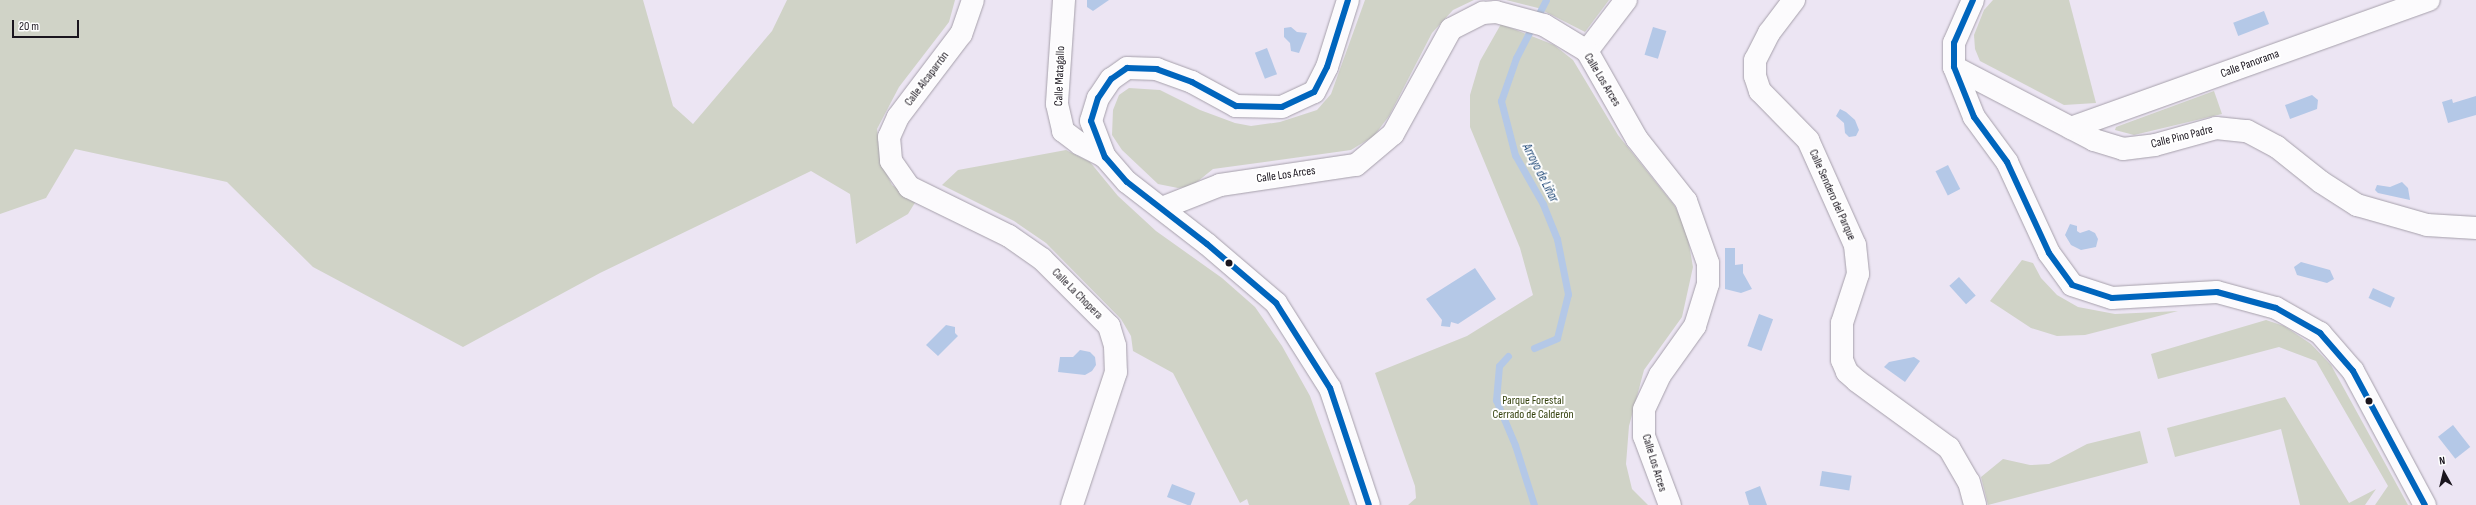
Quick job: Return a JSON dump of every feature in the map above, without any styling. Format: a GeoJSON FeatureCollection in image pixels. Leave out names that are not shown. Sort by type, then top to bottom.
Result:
{"type":"FeatureCollection","features":[{"type":"Feature","properties":{"kind":"street","name":"Calle Alcaparrón"},"geometry":{"type":"LineString","coordinates":[[891,161],[889,137],[898,117],[961,34],[973,0]]}},
{"type":"Feature","properties":{"kind":"street","name":"Calle Matagallo"},"geometry":{"type":"LineString","coordinates":[[1064,0],[1057,104],[1063,131],[1080,144],[1105,157]]}},
{"type":"Feature","properties":{"kind":"street"},"geometry":{"type":"LineString","coordinates":[[1348,0],[1327,67],[1314,92],[1282,107],[1236,106],[1192,82],[1157,68],[1127,68],[1111,79],[1098,98],[1091,121],[1105,157],[1128,182],[1162,208],[1276,303],[1330,388],[1369,505]]}},
{"type":"Feature","properties":{"kind":"street"},"geometry":{"type":"LineString","coordinates":[[1582,48],[1626,0]]}},
{"type":"Feature","properties":{"kind":"street","name":"Calle Sendero del Parque"},"geometry":{"type":"LineString","coordinates":[[1794,0],[1769,33],[1755,60],[1755,76],[1760,91],[1808,140],[1855,245],[1858,274],[1842,323],[1842,360],[1847,372],[1857,381],[1949,448],[1969,482],[1975,505]]}},
{"type":"Feature","properties":{"kind":"street"},"geometry":{"type":"LineString","coordinates":[[1973,0],[1954,43],[1954,67],[1974,117],[2007,162],[2049,253],[2072,285],[2112,298],[2217,292],[2276,308],[2320,333],[2353,371],[2425,505]]}},
{"type":"Feature","properties":{"kind":"street","name":"Calle Panorama"},"geometry":{"type":"LineString","coordinates":[[2070,128],[2428,0]]}},
{"type":"Feature","properties":{"kind":"street","name":"Calle Los Arces"},"geometry":{"type":"LineString","coordinates":[[1162,208],[1220,184],[1356,165],[1393,134],[1451,29],[1483,13],[1507,13],[1544,25],[1582,48],[1636,139],[1686,201],[1708,262],[1708,284],[1695,326],[1660,375],[1644,410],[1644,436],[1670,505]]}},
{"type":"Feature","properties":{"kind":"street","name":"Calle Pino Padre"},"geometry":{"type":"LineString","coordinates":[[1954,67],[2094,140],[2123,149],[2155,145],[2216,128],[2247,131],[2277,147],[2321,182],[2357,205],[2427,225],[2476,228]]}},
{"type":"Feature","properties":{"kind":"street","name":"Calle La Chopera"},"geometry":{"type":"LineString","coordinates":[[891,161],[909,187],[1009,236],[1042,259],[1109,326],[1115,346],[1116,372],[1072,505]]}},
{"type":"Feature","properties":{"kind":"green space"},"geometry":{"type":"Polygon","coordinates":[[[0,0],[643,0],[673,106],[693,124],[772,31],[787,0],[955,0],[949,22],[899,87],[877,129],[882,164],[892,185],[916,201],[908,214],[856,244],[850,194],[811,171],[600,273],[463,347],[313,267],[227,182],[75,149],[46,198],[0,214],[0,0]]]}},
{"type":"Feature","properties":{"kind":"green space"},"geometry":{"type":"Polygon","coordinates":[[[1365,0],[1474,0],[1453,10],[1432,33],[1389,116],[1374,136],[1351,150],[1213,169],[1192,186],[1178,188],[1158,184],[1122,150],[1112,135],[1113,110],[1119,95],[1129,88],[1160,90],[1200,110],[1235,123],[1251,126],[1280,122],[1317,110],[1331,94],[1365,0]]]}},
{"type":"Feature","properties":{"kind":"green space"},"geometry":{"type":"Polygon","coordinates":[[[1506,0],[1609,0],[1585,32],[1538,8],[1506,0]]]}},
{"type":"Feature","properties":{"kind":"green space"},"geometry":{"type":"Polygon","coordinates":[[[1993,0],[2069,0],[2096,103],[2064,105],[1980,61],[1975,49],[1974,35],[1984,10],[1993,0]]]}},
{"type":"Feature","properties":{"kind":"green space","name":"Parque Forestal Cerrado de Calderón"},"geometry":{"type":"Polygon","coordinates":[[[1501,24],[1554,45],[1573,60],[1618,135],[1674,205],[1686,227],[1693,267],[1682,317],[1644,370],[1629,426],[1626,464],[1632,489],[1648,505],[1408,505],[1416,498],[1415,486],[1375,373],[1467,336],[1533,295],[1520,248],[1470,127],[1470,95],[1480,61],[1501,24]]]}},
{"type":"Feature","properties":{"kind":"green space"},"geometry":{"type":"Polygon","coordinates":[[[2214,91],[2222,114],[2134,135],[2115,130],[2116,127],[2214,91]]]}},
{"type":"Feature","properties":{"kind":"green space"},"geometry":{"type":"Polygon","coordinates":[[[1066,150],[1090,162],[1118,196],[1156,231],[1222,278],[1255,307],[1282,346],[1310,396],[1350,505],[1249,505],[1247,499],[1240,503],[1173,373],[1133,351],[1131,336],[1121,319],[1046,243],[1014,221],[942,185],[958,170],[1066,150]]]}},
{"type":"Feature","properties":{"kind":"green space"},"geometry":{"type":"Polygon","coordinates":[[[2022,260],[2033,263],[2041,278],[2057,295],[2078,307],[2115,314],[2178,311],[2085,335],[2057,336],[2031,328],[1990,301],[2022,260]]]}},
{"type":"Feature","properties":{"kind":"green space"},"geometry":{"type":"Polygon","coordinates":[[[2266,320],[2284,326],[2311,344],[2331,365],[2408,505],[2375,505],[2388,486],[2316,361],[2279,347],[2158,379],[2151,354],[2266,320]]]}},
{"type":"Feature","properties":{"kind":"green space"},"geometry":{"type":"Polygon","coordinates":[[[2285,397],[2349,503],[2376,489],[2365,505],[2300,505],[2281,429],[2175,457],[2167,428],[2285,397]]]}},
{"type":"Feature","properties":{"kind":"green space"},"geometry":{"type":"Polygon","coordinates":[[[2140,431],[2148,463],[1988,505],[1981,477],[2003,459],[2030,465],[2049,464],[2087,444],[2140,431]]]}},
{"type":"Feature","properties":{"kind":"water"},"geometry":{"type":"Polygon","coordinates":[[[1087,0],[1109,0],[1093,11],[1087,7],[1087,0]]]}},
{"type":"Feature","properties":{"kind":"water"},"geometry":{"type":"Polygon","coordinates":[[[2264,11],[2269,24],[2238,36],[2233,23],[2264,11]]]}},
{"type":"Feature","properties":{"kind":"water"},"geometry":{"type":"Polygon","coordinates":[[[1291,27],[1297,32],[1307,33],[1299,53],[1291,51],[1290,43],[1284,37],[1284,28],[1291,27]]]}},
{"type":"Feature","properties":{"kind":"water"},"geometry":{"type":"Polygon","coordinates":[[[1653,27],[1666,31],[1658,59],[1645,55],[1653,27]]]}},
{"type":"Feature","properties":{"kind":"water"},"geometry":{"type":"Polygon","coordinates":[[[1267,48],[1277,74],[1265,79],[1255,53],[1267,48]]]}},
{"type":"Feature","properties":{"kind":"water"},"geometry":{"type":"Polygon","coordinates":[[[2312,95],[2318,100],[2317,109],[2290,119],[2285,105],[2312,95]]]}},
{"type":"Feature","properties":{"kind":"water"},"geometry":{"type":"Polygon","coordinates":[[[2476,96],[2476,115],[2448,123],[2442,102],[2452,99],[2453,103],[2476,96]]]}},
{"type":"Feature","properties":{"kind":"water"},"geometry":{"type":"Polygon","coordinates":[[[1840,109],[1855,120],[1859,130],[1856,136],[1849,137],[1845,133],[1844,123],[1836,116],[1840,109]]]}},
{"type":"Feature","properties":{"kind":"water"},"geometry":{"type":"Polygon","coordinates":[[[1948,165],[1960,189],[1948,195],[1936,171],[1948,165]]]}},
{"type":"Feature","properties":{"kind":"water"},"geometry":{"type":"Polygon","coordinates":[[[2402,182],[2408,188],[2410,200],[2378,193],[2375,190],[2377,185],[2390,187],[2402,182]]]}},
{"type":"Feature","properties":{"kind":"water"},"geometry":{"type":"Polygon","coordinates":[[[2070,224],[2077,226],[2077,231],[2080,233],[2089,230],[2095,233],[2098,239],[2096,247],[2081,250],[2071,245],[2065,235],[2070,224]]]}},
{"type":"Feature","properties":{"kind":"water"},"geometry":{"type":"Polygon","coordinates":[[[1725,248],[1735,248],[1735,265],[1743,264],[1743,273],[1752,289],[1741,293],[1725,289],[1725,248]]]}},
{"type":"Feature","properties":{"kind":"water"},"geometry":{"type":"Polygon","coordinates":[[[2301,262],[2330,270],[2334,279],[2327,283],[2297,275],[2294,267],[2301,262]]]}},
{"type":"Feature","properties":{"kind":"water"},"geometry":{"type":"Polygon","coordinates":[[[1475,268],[1496,299],[1458,324],[1451,322],[1450,327],[1441,326],[1442,320],[1426,299],[1475,268]]]}},
{"type":"Feature","properties":{"kind":"water"},"geometry":{"type":"Polygon","coordinates":[[[1959,277],[1976,296],[1966,304],[1949,286],[1959,277]]]}},
{"type":"Feature","properties":{"kind":"water"},"geometry":{"type":"Polygon","coordinates":[[[2373,288],[2395,298],[2390,308],[2369,298],[2373,288]]]}},
{"type":"Feature","properties":{"kind":"water"},"geometry":{"type":"Polygon","coordinates":[[[1759,314],[1773,319],[1761,351],[1747,346],[1759,314]]]}},
{"type":"Feature","properties":{"kind":"water"},"geometry":{"type":"Polygon","coordinates":[[[946,325],[955,327],[955,333],[958,336],[938,356],[926,345],[946,325]]]}},
{"type":"Feature","properties":{"kind":"water"},"geometry":{"type":"Polygon","coordinates":[[[1080,350],[1090,352],[1095,357],[1096,365],[1092,371],[1085,375],[1058,372],[1060,357],[1073,357],[1080,350]]]}},
{"type":"Feature","properties":{"kind":"water"},"geometry":{"type":"Polygon","coordinates":[[[1914,357],[1920,361],[1905,382],[1884,367],[1889,362],[1914,357]]]}},
{"type":"Feature","properties":{"kind":"water"},"geometry":{"type":"Polygon","coordinates":[[[2453,425],[2470,447],[2455,459],[2438,437],[2453,425]]]}},
{"type":"Feature","properties":{"kind":"water"},"geometry":{"type":"Polygon","coordinates":[[[1822,471],[1852,476],[1849,491],[1820,486],[1822,471]]]}},
{"type":"Feature","properties":{"kind":"water"},"geometry":{"type":"Polygon","coordinates":[[[1172,484],[1195,493],[1191,505],[1167,497],[1172,484]]]}},
{"type":"Feature","properties":{"kind":"water"},"geometry":{"type":"Polygon","coordinates":[[[1760,486],[1767,505],[1749,505],[1745,492],[1760,486]]]}},
{"type":"Feature","properties":{"kind":"waterway","name":"Arroyo de Liñar"},"geometry":{"type":"LineString","coordinates":[[1534,348],[1557,338],[1568,294],[1557,239],[1543,204],[1515,155],[1501,101],[1516,58],[1546,0]]}},
{"type":"Feature","properties":{"kind":"waterway","name":"Arroyo de Liñar"},"geometry":{"type":"LineString","coordinates":[[1508,356],[1499,366],[1496,400],[1515,445],[1534,505]]}},
{"type":"Feature","properties":{"kind":"transit line"},"geometry":{"type":"LineString","coordinates":[[1348,0],[1327,67],[1314,92],[1282,107],[1236,106],[1192,82],[1157,69],[1127,68],[1111,79],[1098,98],[1091,121],[1105,157],[1127,182],[1207,244],[1276,303],[1330,388],[1369,505]]}},
{"type":"Feature","properties":{"kind":"transit line"},"geometry":{"type":"LineString","coordinates":[[1973,0],[1954,43],[1954,67],[1974,117],[2007,162],[2049,253],[2072,285],[2112,298],[2217,292],[2276,308],[2320,333],[2353,371],[2425,505]]}}]}
